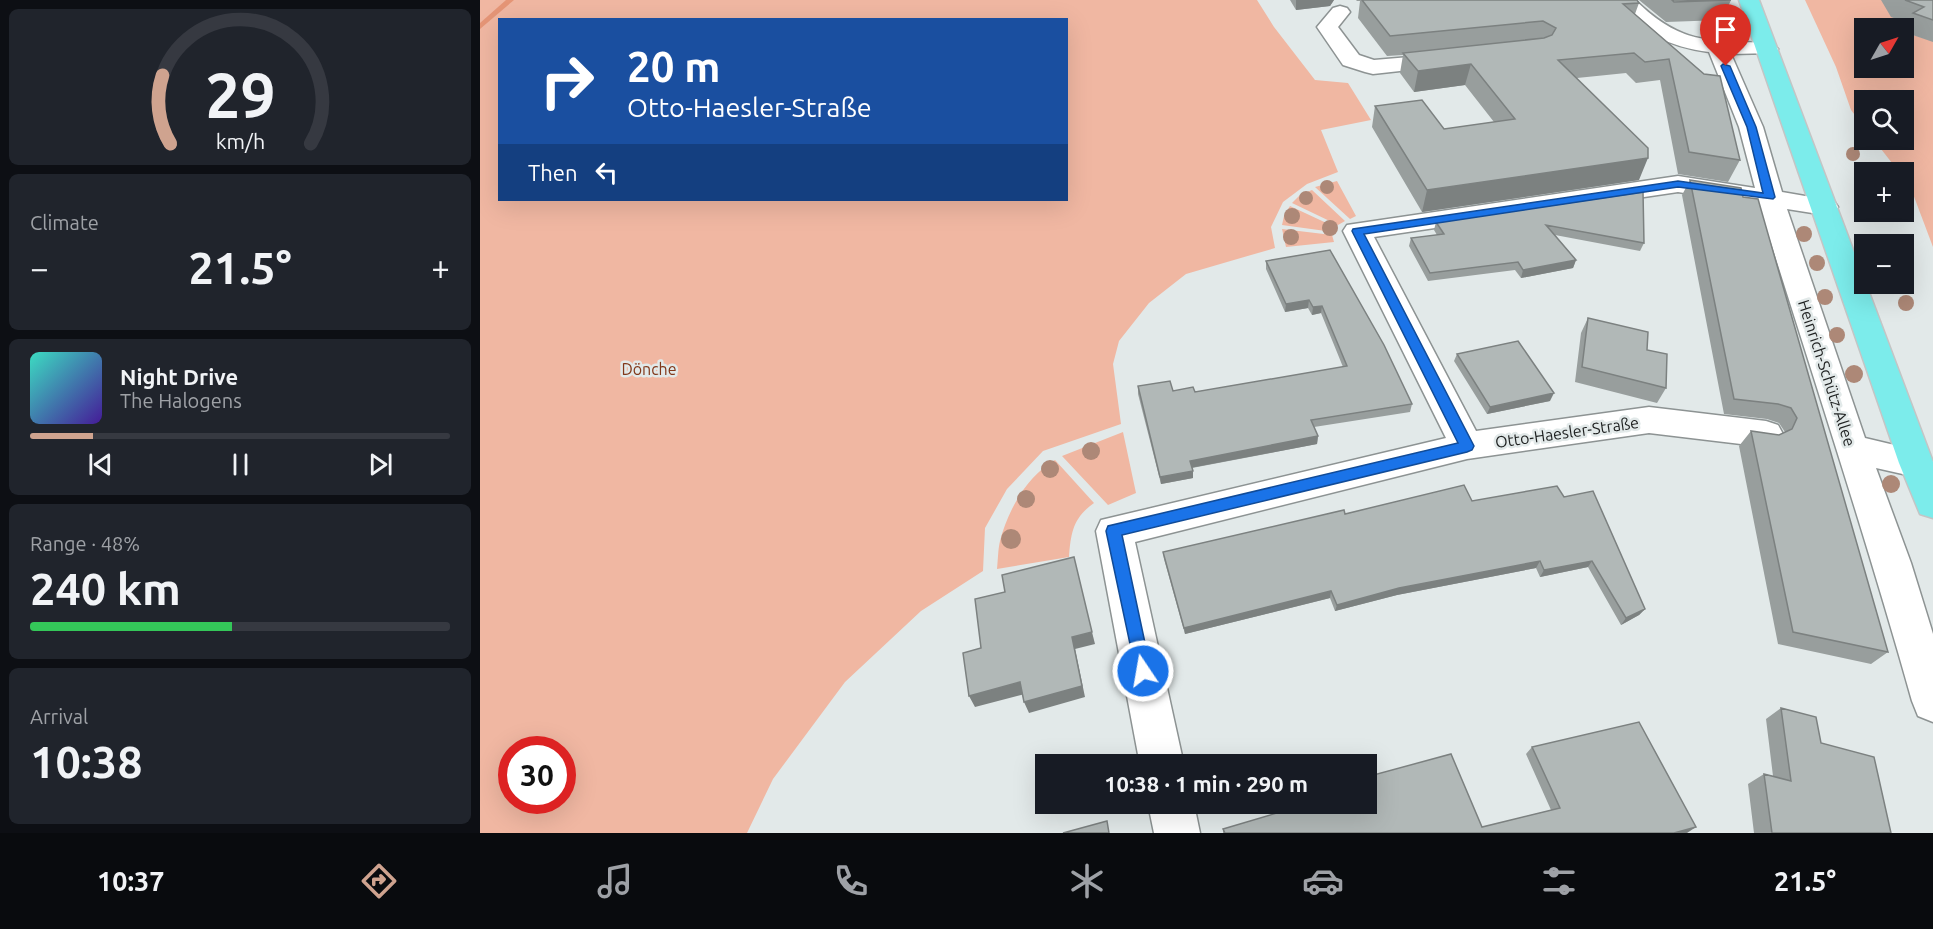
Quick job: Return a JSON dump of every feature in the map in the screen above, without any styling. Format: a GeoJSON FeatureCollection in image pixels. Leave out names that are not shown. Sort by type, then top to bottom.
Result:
{"type":"FeatureCollection","features":[{"type":"Feature","properties":{"kind":"main road"},"geometry":{"type":"LineString","coordinates":[[1749,0],[1916,462],[1933,503]]}},
{"type":"Feature","properties":{"kind":"street"},"geometry":{"type":"LineString","coordinates":[[1624,0],[1656,29],[1678,38],[1717,46],[1767,49]]}},
{"type":"Feature","properties":{"kind":"street"},"geometry":{"type":"LineString","coordinates":[[1348,7],[1327,27],[1351,60],[1373,67],[1467,57]]}},
{"type":"Feature","properties":{"kind":"street","name":"Heinrich-Schütz-Allee"},"geometry":{"type":"LineString","coordinates":[[1717,46],[1751,127],[1770,197],[1852,449],[1892,563],[1933,701]]}},
{"type":"Feature","properties":{"kind":"street"},"geometry":{"type":"LineString","coordinates":[[1467,446],[1357,231],[1678,184],[1825,207]]}},
{"type":"Feature","properties":{"kind":"street","name":"Otto-Haesler-Straße"},"geometry":{"type":"LineString","coordinates":[[1160,754],[1114,531],[1467,446],[1649,420],[1766,434]]}},
{"type":"Feature","properties":{"kind":"street"},"geometry":{"type":"LineString","coordinates":[[1852,449],[1916,462]]}},
{"type":"Feature","properties":{"kind":"street"},"geometry":{"type":"LineString","coordinates":[[1172,814],[1177,833]]}},
{"type":"Feature","properties":{"kind":"green space","name":"Dönche"},"geometry":{"type":"Polygon","coordinates":[[[480,0],[1257,0],[1274,27],[1315,80],[1348,83],[1371,120],[1321,130],[1338,172],[1307,184],[1283,202],[1271,227],[1275,248],[1186,274],[1149,303],[1119,341],[1113,364],[1121,424],[1043,451],[1007,489],[985,528],[983,571],[921,611],[845,682],[773,779],[747,833],[480,833],[480,0]]]}},
{"type":"Feature","properties":{"kind":"green space"},"geometry":{"type":"Polygon","coordinates":[[[1805,0],[1919,0],[1893,17],[1896,18],[1854,18],[1854,78],[1914,78],[1914,35],[1933,41],[1933,247],[1914,197],[1914,162],[1891,162],[1882,150],[1914,150],[1914,90],[1854,90],[1854,114],[1836,67],[1805,0]]]}},
{"type":"Feature","properties":{"kind":"green space"},"geometry":{"type":"Polygon","coordinates":[[[1337,181],[1356,216],[1350,219],[1315,187],[1337,181]]]}},
{"type":"Feature","properties":{"kind":"green space"},"geometry":{"type":"Polygon","coordinates":[[[1312,190],[1345,221],[1338,225],[1292,203],[1300,195],[1312,190]]]}},
{"type":"Feature","properties":{"kind":"green space"},"geometry":{"type":"Polygon","coordinates":[[[1290,206],[1335,227],[1333,232],[1282,225],[1290,206]]]}},
{"type":"Feature","properties":{"kind":"green space"},"geometry":{"type":"Polygon","coordinates":[[[1282,229],[1332,235],[1334,242],[1286,247],[1282,229]]]}},
{"type":"Feature","properties":{"kind":"green space"},"geometry":{"type":"Polygon","coordinates":[[[1123,432],[1136,493],[1108,505],[1062,456],[1123,432]]]}},
{"type":"Feature","properties":{"kind":"green space"},"geometry":{"type":"Polygon","coordinates":[[[1055,460],[1094,503],[1082,514],[1074,526],[1069,557],[997,569],[1000,541],[1014,506],[1027,484],[1055,460]]]}},
{"type":"Feature","properties":{"kind":"building"},"geometry":{"type":"Polygon","coordinates":[[[1362,0],[1637,0],[1639,3],[1623,4],[1704,74],[1720,76],[1740,160],[1689,152],[1669,59],[1645,62],[1634,53],[1558,60],[1648,148],[1648,158],[1427,190],[1375,106],[1422,100],[1444,129],[1515,119],[1471,64],[1418,71],[1403,53],[1544,38],[1552,35],[1556,28],[1543,21],[1390,36],[1362,0]]]}},
{"type":"Feature","properties":{"kind":"building"},"geometry":{"type":"Polygon","coordinates":[[[1672,0],[1731,0],[1674,2],[1672,0]]]}},
{"type":"Feature","properties":{"kind":"building"},"geometry":{"type":"Polygon","coordinates":[[[1905,0],[1933,0],[1933,20],[1913,13],[1924,7],[1905,0]]]}},
{"type":"Feature","properties":{"kind":"building"},"geometry":{"type":"Polygon","coordinates":[[[1690,180],[1741,188],[1743,197],[1758,199],[1888,652],[1793,632],[1751,431],[1779,435],[1792,429],[1797,418],[1791,408],[1778,404],[1734,399],[1690,180]]]}},
{"type":"Feature","properties":{"kind":"building"},"geometry":{"type":"Polygon","coordinates":[[[1643,192],[1644,243],[1546,225],[1576,260],[1523,270],[1518,262],[1430,273],[1411,238],[1444,234],[1436,222],[1643,192]]]}},
{"type":"Feature","properties":{"kind":"building"},"geometry":{"type":"Polygon","coordinates":[[[1330,250],[1384,345],[1412,404],[1311,420],[1318,436],[1190,461],[1193,471],[1160,477],[1138,386],[1170,381],[1173,391],[1193,387],[1195,392],[1347,366],[1322,306],[1313,307],[1309,300],[1286,304],[1266,261],[1330,250]]]}},
{"type":"Feature","properties":{"kind":"building"},"geometry":{"type":"Polygon","coordinates":[[[1588,318],[1648,332],[1647,350],[1667,354],[1666,388],[1582,367],[1588,318]]]}},
{"type":"Feature","properties":{"kind":"building"},"geometry":{"type":"Polygon","coordinates":[[[1518,341],[1554,393],[1490,407],[1457,354],[1518,341]]]}},
{"type":"Feature","properties":{"kind":"building"},"geometry":{"type":"Polygon","coordinates":[[[1464,485],[1472,501],[1557,486],[1564,497],[1593,491],[1645,609],[1626,618],[1592,561],[1544,570],[1540,561],[1399,588],[1337,605],[1331,591],[1184,628],[1163,552],[1344,510],[1345,514],[1464,485]]]}},
{"type":"Feature","properties":{"kind":"building"},"geometry":{"type":"Polygon","coordinates":[[[1074,557],[1092,632],[1072,637],[1082,686],[1024,702],[1020,682],[969,696],[963,653],[981,648],[975,599],[1005,592],[1002,575],[1074,557]]]}},
{"type":"Feature","properties":{"kind":"building"},"geometry":{"type":"Polygon","coordinates":[[[1781,708],[1816,717],[1821,743],[1874,757],[1891,833],[1772,833],[1764,774],[1791,781],[1781,708]]]}},
{"type":"Feature","properties":{"kind":"building"},"geometry":{"type":"Polygon","coordinates":[[[1639,722],[1696,827],[1674,833],[1225,833],[1223,829],[1273,814],[1377,814],[1377,774],[1451,754],[1482,827],[1560,808],[1532,747],[1639,722]]]}},
{"type":"Feature","properties":{"kind":"building"},"geometry":{"type":"Polygon","coordinates":[[[1107,821],[1109,833],[1063,833],[1107,821]]]}},
{"type":"Feature","properties":{"kind":"waterway"},"geometry":{"type":"LineString","coordinates":[[480,27],[510,0]]}},
{"type":"Feature","properties":{"kind":"route"},"geometry":{"type":"LineString","coordinates":[[1143,671],[1114,531],[1467,446],[1357,231],[1678,184],[1770,197],[1751,127],[1726,66]]}}]}
